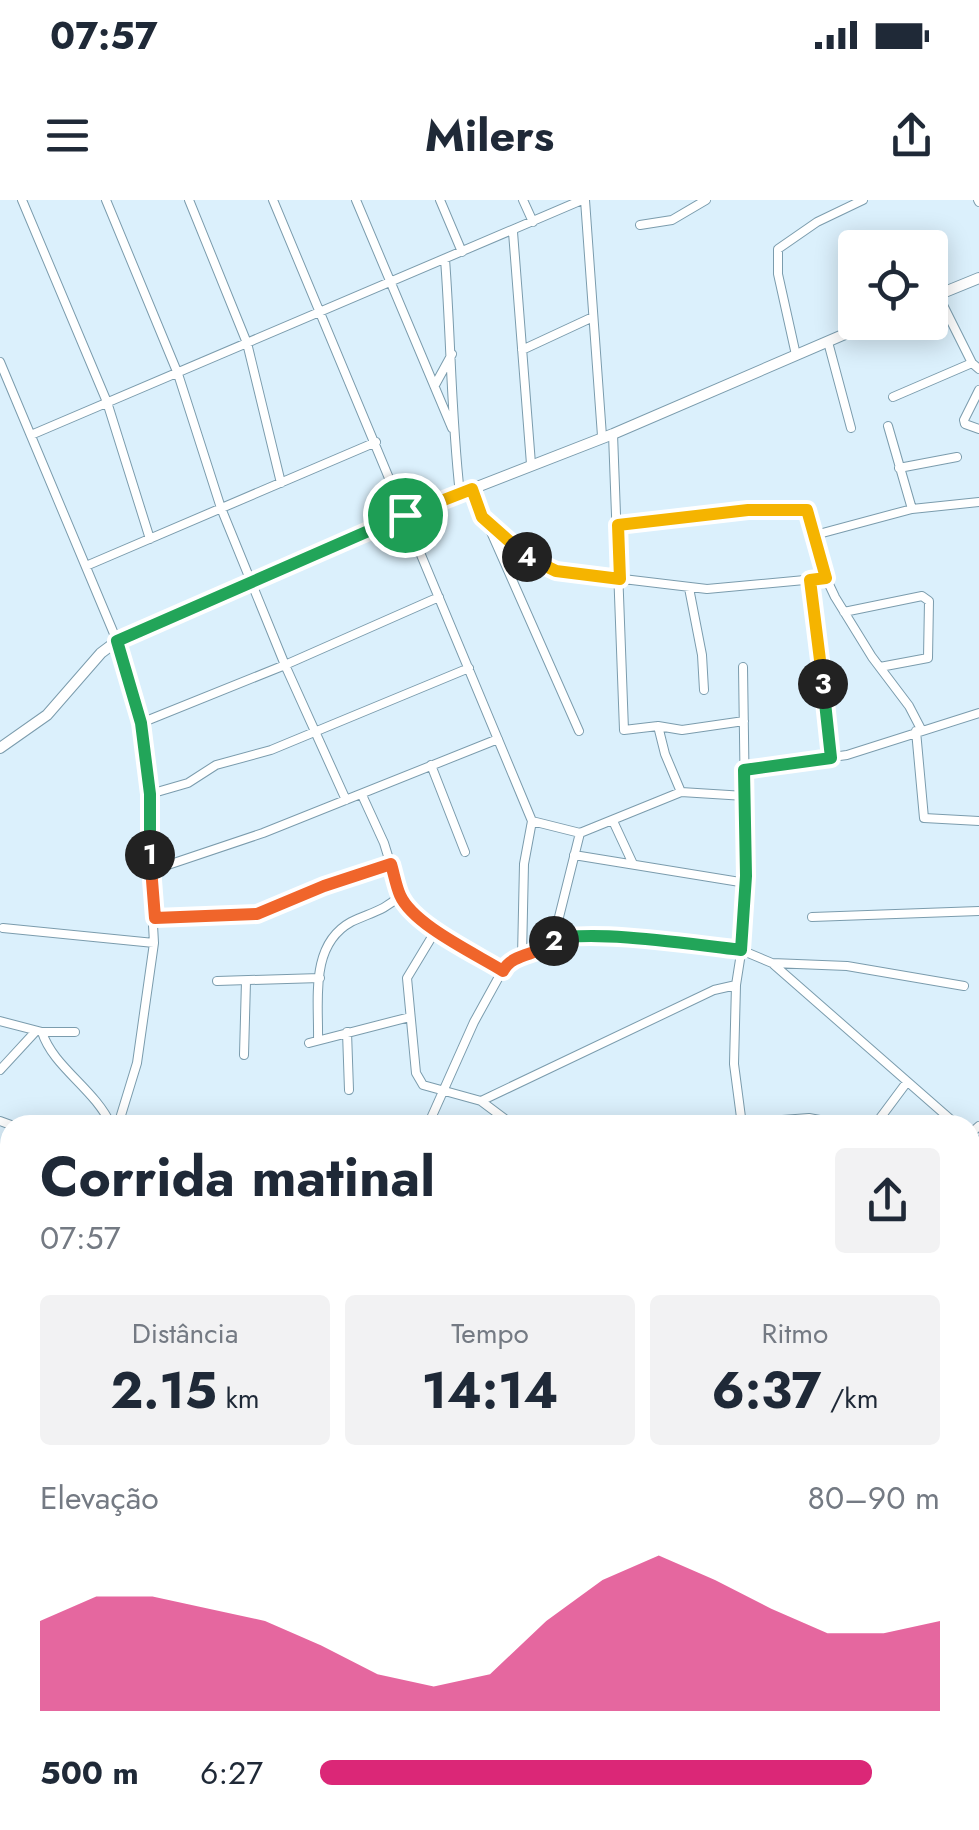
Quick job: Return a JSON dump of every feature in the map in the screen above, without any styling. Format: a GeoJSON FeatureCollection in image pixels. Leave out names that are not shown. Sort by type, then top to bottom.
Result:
{"type":"FeatureCollection","features":[{"type":"Feature","properties":{"kind":"street"},"geometry":{"type":"LineString","coordinates":[[22,200],[107,402],[150,539]]}},
{"type":"Feature","properties":{"kind":"street"},"geometry":{"type":"LineString","coordinates":[[106,200],[178,374],[221,508],[284,665],[346,800]]}},
{"type":"Feature","properties":{"kind":"street"},"geometry":{"type":"LineString","coordinates":[[190,200],[247,343],[282,483]]}},
{"type":"Feature","properties":{"kind":"street"},"geometry":{"type":"LineString","coordinates":[[273,200],[532,822],[524,864],[522,956]]}},
{"type":"Feature","properties":{"kind":"street"},"geometry":{"type":"LineString","coordinates":[[356,200],[452,428]]}},
{"type":"Feature","properties":{"kind":"street"},"geometry":{"type":"LineString","coordinates":[[440,200],[462,252]]}},
{"type":"Feature","properties":{"kind":"street"},"geometry":{"type":"LineString","coordinates":[[524,200],[533,222]]}},
{"type":"Feature","properties":{"kind":"street"},"geometry":{"type":"LineString","coordinates":[[30,435],[584,200],[593,318],[618,525],[623,727],[627,731],[658,726],[682,730],[744,720]]}},
{"type":"Feature","properties":{"kind":"street"},"geometry":{"type":"LineString","coordinates":[[640,225],[672,220],[706,200]]}},
{"type":"Feature","properties":{"kind":"street"},"geometry":{"type":"LineString","coordinates":[[796,355],[778,274],[778,248],[817,222],[863,200]]}},
{"type":"Feature","properties":{"kind":"street"},"geometry":{"type":"LineString","coordinates":[[513,232],[531,464]]}},
{"type":"Feature","properties":{"kind":"street"},"geometry":{"type":"LineString","coordinates":[[445,259],[452,354],[452,428],[460,494]]}},
{"type":"Feature","properties":{"kind":"street"},"geometry":{"type":"LineString","coordinates":[[948,290],[979,278]]}},
{"type":"Feature","properties":{"kind":"street"},"geometry":{"type":"LineString","coordinates":[[522,350],[593,318]]}},
{"type":"Feature","properties":{"kind":"street"},"geometry":{"type":"LineString","coordinates":[[893,397],[976,366],[948,319]]}},
{"type":"Feature","properties":{"kind":"street"},"geometry":{"type":"LineString","coordinates":[[0,748],[47,715],[101,653],[117,641],[405,515],[838,337]]}},
{"type":"Feature","properties":{"kind":"street"},"geometry":{"type":"LineString","coordinates":[[828,342],[851,428]]}},
{"type":"Feature","properties":{"kind":"street"},"geometry":{"type":"LineString","coordinates":[[435,384],[452,354]]}},
{"type":"Feature","properties":{"kind":"street"},"geometry":{"type":"LineString","coordinates":[[0,362],[117,641],[141,723],[150,794],[154,943],[137,1063],[118,1115]]}},
{"type":"Feature","properties":{"kind":"street"},"geometry":{"type":"LineString","coordinates":[[979,390],[964,420],[979,429]]}},
{"type":"Feature","properties":{"kind":"street"},"geometry":{"type":"LineString","coordinates":[[888,426],[912,509]]}},
{"type":"Feature","properties":{"kind":"street"},"geometry":{"type":"LineString","coordinates":[[86,566],[376,442]]}},
{"type":"Feature","properties":{"kind":"street"},"geometry":{"type":"LineString","coordinates":[[899,468],[957,457]]}},
{"type":"Feature","properties":{"kind":"street"},"geometry":{"type":"LineString","coordinates":[[472,489],[579,731]]}},
{"type":"Feature","properties":{"kind":"street"},"geometry":{"type":"LineString","coordinates":[[815,535],[912,509],[979,502]]}},
{"type":"Feature","properties":{"kind":"street"},"geometry":{"type":"LineString","coordinates":[[618,525],[674,516],[802,509],[810,516],[826,578],[880,668],[909,706],[919,730],[924,818],[979,821]]}},
{"type":"Feature","properties":{"kind":"street"},"geometry":{"type":"LineString","coordinates":[[482,517],[522,554],[547,568],[690,588],[731,589],[826,578]]}},
{"type":"Feature","properties":{"kind":"street"},"geometry":{"type":"LineString","coordinates":[[810,580],[831,758]]}},
{"type":"Feature","properties":{"kind":"street"},"geometry":{"type":"LineString","coordinates":[[690,588],[704,690]]}},
{"type":"Feature","properties":{"kind":"street"},"geometry":{"type":"LineString","coordinates":[[844,612],[922,596],[929,601],[928,658],[880,668]]}},
{"type":"Feature","properties":{"kind":"street"},"geometry":{"type":"LineString","coordinates":[[141,723],[439,597]]}},
{"type":"Feature","properties":{"kind":"street"},"geometry":{"type":"LineString","coordinates":[[741,1115],[734,1078],[736,984],[746,884],[742,667]]}},
{"type":"Feature","properties":{"kind":"street"},"geometry":{"type":"LineString","coordinates":[[150,794],[188,783],[216,766],[271,750],[469,668]]}},
{"type":"Feature","properties":{"kind":"street"},"geometry":{"type":"LineString","coordinates":[[744,770],[831,758],[977,716]]}},
{"type":"Feature","properties":{"kind":"street"},"geometry":{"type":"LineString","coordinates":[[658,726],[664,754],[680,792]]}},
{"type":"Feature","properties":{"kind":"street"},"geometry":{"type":"LineString","coordinates":[[150,871],[263,833],[498,738]]}},
{"type":"Feature","properties":{"kind":"street"},"geometry":{"type":"LineString","coordinates":[[431,765],[465,852]]}},
{"type":"Feature","properties":{"kind":"street"},"geometry":{"type":"LineString","coordinates":[[532,822],[580,833],[680,792],[745,796]]}},
{"type":"Feature","properties":{"kind":"street"},"geometry":{"type":"LineString","coordinates":[[362,795],[400,895],[436,930],[503,971]]}},
{"type":"Feature","properties":{"kind":"street"},"geometry":{"type":"LineString","coordinates":[[612,821],[632,864]]}},
{"type":"Feature","properties":{"kind":"street"},"geometry":{"type":"LineString","coordinates":[[553,941],[580,833]]}},
{"type":"Feature","properties":{"kind":"street"},"geometry":{"type":"LineString","coordinates":[[574,855],[746,884]]}},
{"type":"Feature","properties":{"kind":"street"},"geometry":{"type":"LineString","coordinates":[[155,918],[257,914],[391,864]]}},
{"type":"Feature","properties":{"kind":"street"},"geometry":{"type":"LineString","coordinates":[[400,895],[383,910],[346,924],[324,952],[313,1042],[410,1017]]}},
{"type":"Feature","properties":{"kind":"street"},"geometry":{"type":"LineString","coordinates":[[812,917],[979,911]]}},
{"type":"Feature","properties":{"kind":"street"},"geometry":{"type":"LineString","coordinates":[[4,928],[154,943]]}},
{"type":"Feature","properties":{"kind":"street"},"geometry":{"type":"LineString","coordinates":[[436,930],[406,978],[416,1073],[423,1084],[480,1100],[500,1115]]}},
{"type":"Feature","properties":{"kind":"street"},"geometry":{"type":"LineString","coordinates":[[433,1115],[474,1022],[506,964],[545,950],[562,936],[592,935],[741,950],[772,963],[945,1115]]}},
{"type":"Feature","properties":{"kind":"street"},"geometry":{"type":"LineString","coordinates":[[772,963],[847,966],[964,986]]}},
{"type":"Feature","properties":{"kind":"street"},"geometry":{"type":"LineString","coordinates":[[218,981],[320,978]]}},
{"type":"Feature","properties":{"kind":"street"},"geometry":{"type":"LineString","coordinates":[[244,1055],[246,981]]}},
{"type":"Feature","properties":{"kind":"street"},"geometry":{"type":"LineString","coordinates":[[480,1100],[714,990],[736,984]]}},
{"type":"Feature","properties":{"kind":"street"},"geometry":{"type":"LineString","coordinates":[[0,1020],[39,1032],[75,1032]]}},
{"type":"Feature","properties":{"kind":"street"},"geometry":{"type":"LineString","coordinates":[[39,1032],[108,1115]]}},
{"type":"Feature","properties":{"kind":"street"},"geometry":{"type":"LineString","coordinates":[[0,1070],[39,1032]]}},
{"type":"Feature","properties":{"kind":"street"},"geometry":{"type":"LineString","coordinates":[[347,1032],[349,1090]]}},
{"type":"Feature","properties":{"kind":"street"},"geometry":{"type":"LineString","coordinates":[[452,1078],[460,1094]]}},
{"type":"Feature","properties":{"kind":"street"},"geometry":{"type":"LineString","coordinates":[[882,1115],[907,1082]]}},
{"type":"Feature","properties":{"kind":"route"},"geometry":{"type":"LineString","coordinates":[[472,489],[482,517],[522,554],[556,571],[620,579],[618,525],[748,510],[807,510],[826,578],[810,580],[831,758],[744,770],[746,876],[741,950],[572,935],[553,941],[545,950],[514,958],[503,971],[449,940],[407,904],[400,895],[391,864],[257,914],[155,918],[150,871],[150,785],[139,715],[117,641],[405,515],[472,489]]}}]}
